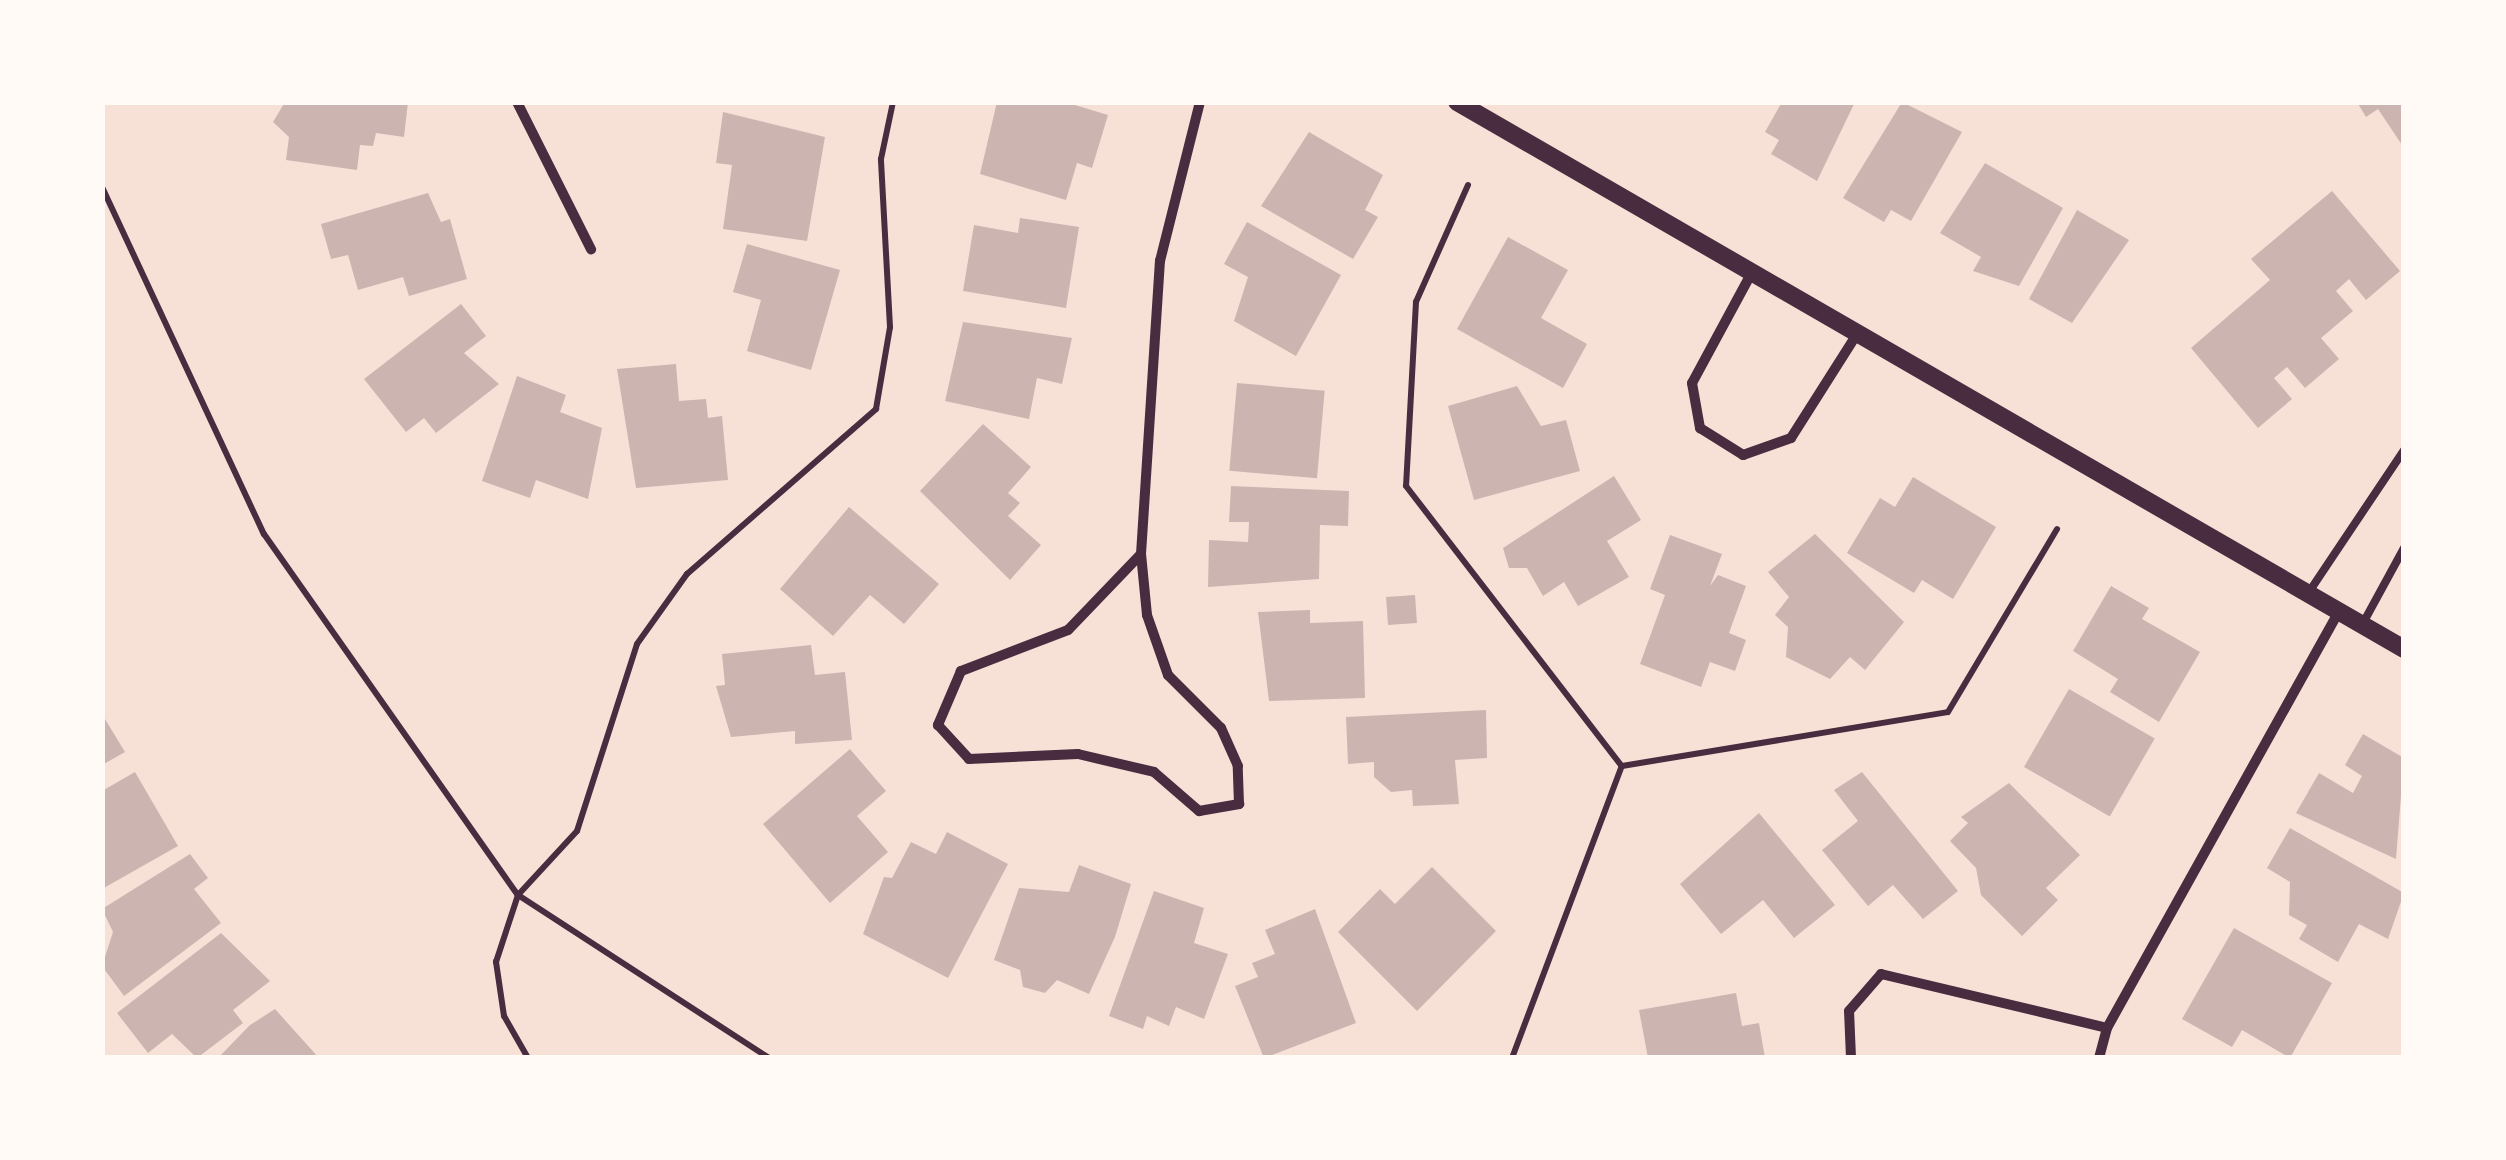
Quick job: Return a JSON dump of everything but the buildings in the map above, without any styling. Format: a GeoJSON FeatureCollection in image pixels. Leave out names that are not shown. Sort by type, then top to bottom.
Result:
{"type":"FeatureCollection","features":[{"type":"Feature","properties":{"kind":"street"},"geometry":{"type":"LineString","coordinates":[[517,102],[591,249]]}},
{"type":"Feature","properties":{"kind":"street"},"geometry":{"type":"LineString","coordinates":[[1141,554],[1068,630],[961,671],[938,725],[969,759],[1078,754],[1154,772],[1199,811],[1238,804],[1238,766],[1221,728],[1168,675],[1147,615],[1141,554],[1160,261],[1200,102]]}},
{"type":"Feature","properties":{"kind":"street"},"geometry":{"type":"LineString","coordinates":[[1457,102],[2404,648]]}},
{"type":"Feature","properties":{"kind":"street"},"geometry":{"type":"LineString","coordinates":[[1752,274],[1692,384],[1700,428],[1742,455],[1790,438],[1857,334]]}},
{"type":"Feature","properties":{"kind":"street"},"geometry":{"type":"LineString","coordinates":[[2099,1058],[2107,1028],[2340,612]]}},
{"type":"Feature","properties":{"kind":"street"},"geometry":{"type":"LineString","coordinates":[[1850,1058],[1849,1012],[1881,974],[2107,1028]]}},
{"type":"Feature","properties":{"kind":"lane"},"geometry":{"type":"LineString","coordinates":[[2308,594],[2404,450]]}},
{"type":"Feature","properties":{"kind":"lane"},"geometry":{"type":"LineString","coordinates":[[2362,625],[2404,548]]}},
{"type":"Feature","properties":{"kind":"path"},"geometry":{"type":"LineString","coordinates":[[528,1058],[504,1016],[496,962],[518,895],[577,831],[637,644],[688,574],[876,409],[890,326],[881,160],[893,102]]}},
{"type":"Feature","properties":{"kind":"path"},"geometry":{"type":"LineString","coordinates":[[1468,185],[1416,302],[1406,486],[1622,766]]}},
{"type":"Feature","properties":{"kind":"path"},"geometry":{"type":"LineString","coordinates":[[102,187],[264,534],[518,895],[768,1058]]}},
{"type":"Feature","properties":{"kind":"path"},"geometry":{"type":"LineString","coordinates":[[1622,766],[1948,712],[2056,529]]}},
{"type":"Feature","properties":{"kind":"path"},"geometry":{"type":"LineString","coordinates":[[1512,1058],[1622,766]]}}]}
